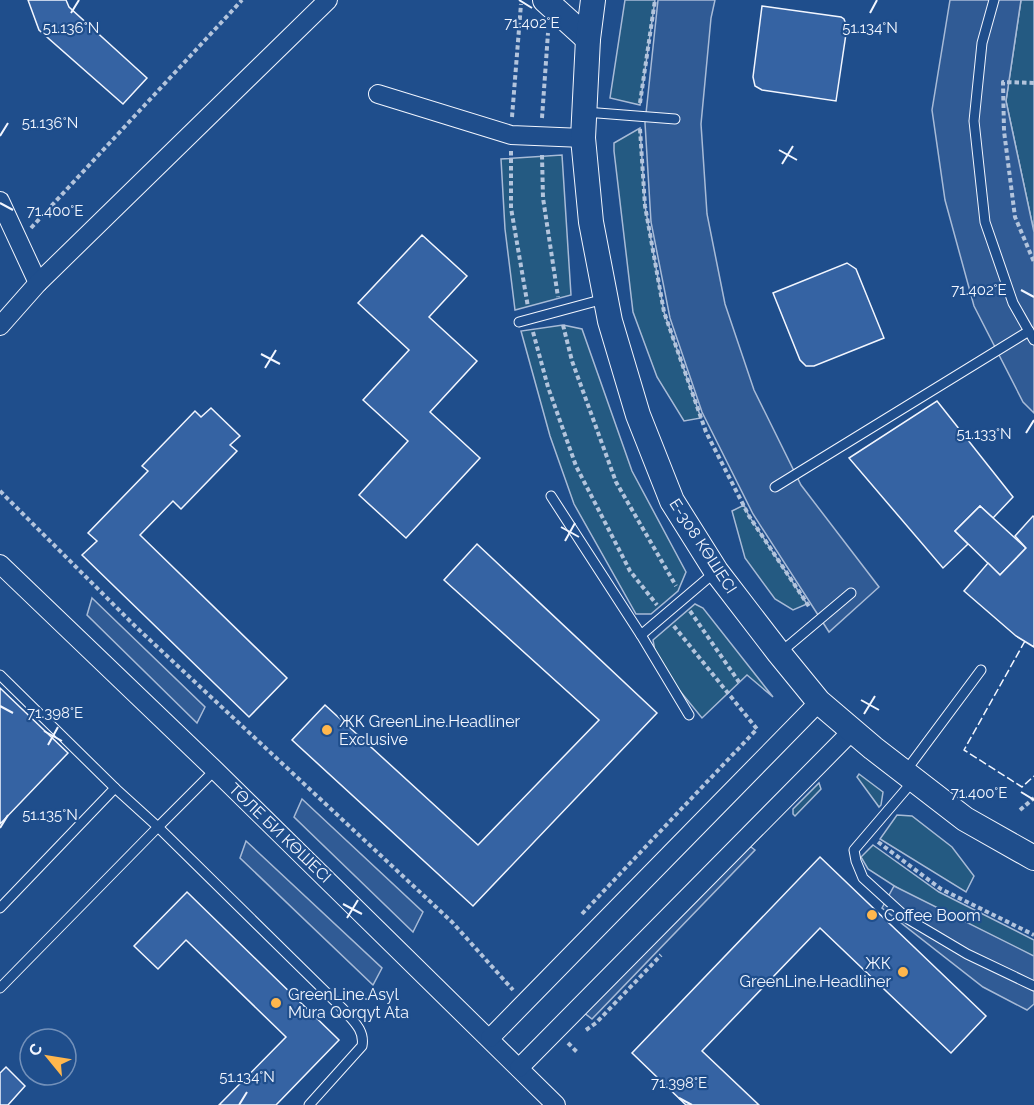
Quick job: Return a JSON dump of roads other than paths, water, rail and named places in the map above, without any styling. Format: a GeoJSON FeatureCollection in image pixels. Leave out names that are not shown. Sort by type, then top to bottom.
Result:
{"type":"FeatureCollection","features":[{"type":"Feature","properties":{"kind":"street"},"geometry":{"type":"LineString","coordinates":[[0,326],[38,283],[328,0]]}},
{"type":"Feature","properties":{"kind":"street"},"geometry":{"type":"LineString","coordinates":[[545,0],[588,39]]}},
{"type":"Feature","properties":{"kind":"street","name":"Е-308 КӨШЕСІ"},"geometry":{"type":"LineString","coordinates":[[593,0],[588,39],[583,138],[591,222],[610,321],[638,415],[672,501],[716,571],[819,702],[852,731],[966,819],[1034,858]]}},
{"type":"Feature","properties":{"kind":"street"},"geometry":{"type":"LineString","coordinates":[[378,94],[511,135],[583,138]]}},
{"type":"Feature","properties":{"kind":"street"},"geometry":{"type":"LineString","coordinates":[[2,211],[38,283]]}},
{"type":"Feature","properties":{"kind":"street","name":"ТӨЛЕ БИ КӨШЕСІ"},"geometry":{"type":"LineString","coordinates":[[0,564],[215,770],[556,1105]]}},
{"type":"Feature","properties":{"kind":"street"},"geometry":{"type":"LineString","coordinates":[[490,1038],[819,702]]}},
{"type":"Feature","properties":{"kind":"street"},"geometry":{"type":"LineString","coordinates":[[519,1068],[852,731]]}},
{"type":"Feature","properties":{"kind":"lane"},"geometry":{"type":"LineString","coordinates":[[774,487],[1031,335],[1013,303],[985,222],[974,121],[982,44],[994,0]]}},
{"type":"Feature","properties":{"kind":"lane"},"geometry":{"type":"LineString","coordinates":[[585,112],[675,119]]}},
{"type":"Feature","properties":{"kind":"lane"},"geometry":{"type":"LineString","coordinates":[[519,322],[606,298]]}},
{"type":"Feature","properties":{"kind":"lane"},"geometry":{"type":"LineString","coordinates":[[551,496],[689,714]]}},
{"type":"Feature","properties":{"kind":"lane"},"geometry":{"type":"LineString","coordinates":[[641,635],[716,571]]}},
{"type":"Feature","properties":{"kind":"lane"},"geometry":{"type":"LineString","coordinates":[[779,653],[851,593]]}},
{"type":"Feature","properties":{"kind":"lane"},"geometry":{"type":"LineString","coordinates":[[981,670],[909,776],[854,850],[863,878],[908,919],[966,954],[1034,986]]}},
{"type":"Feature","properties":{"kind":"lane"},"geometry":{"type":"LineString","coordinates":[[0,675],[158,827],[343,1009],[362,1031],[362,1046],[309,1105]]}},
{"type":"Feature","properties":{"kind":"lane"},"geometry":{"type":"LineString","coordinates":[[0,988],[215,770]]}},
{"type":"Feature","properties":{"kind":"lane"},"geometry":{"type":"LineString","coordinates":[[0,908],[115,788]]}},
{"type":"Feature","properties":{"kind":"place","name":"ЖК GreenLine.Headliner Exclusive"},"geometry":{"type":"Point","coordinates":[327,730]}},
{"type":"Feature","properties":{"kind":"place","name":"Coffee Boom"},"geometry":{"type":"Point","coordinates":[872,915]}},
{"type":"Feature","properties":{"kind":"place","name":"ЖК GreenLine.Headliner"},"geometry":{"type":"Point","coordinates":[903,972]}},
{"type":"Feature","properties":{"kind":"place","name":"GreenLine.Asyl Mura Qorqyt Ata"},"geometry":{"type":"Point","coordinates":[276,1003]}}]}
